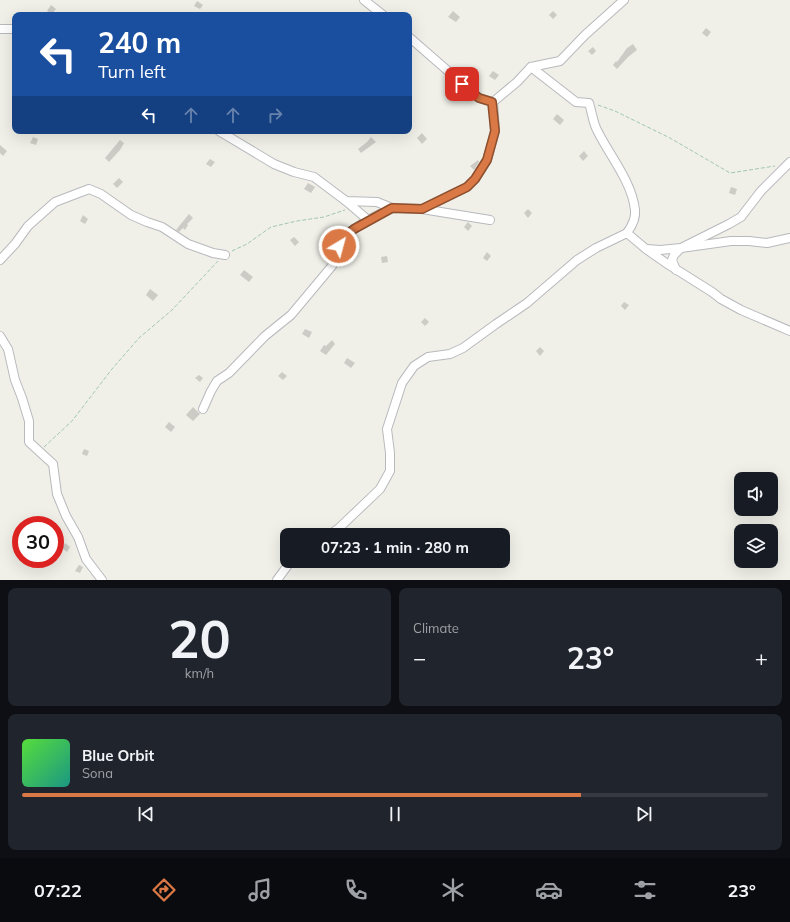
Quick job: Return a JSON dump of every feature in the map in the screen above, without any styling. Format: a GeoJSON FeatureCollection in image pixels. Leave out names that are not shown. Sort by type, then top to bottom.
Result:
{"type":"FeatureCollection","features":[{"type":"Feature","properties":{"kind":"street"},"geometry":{"type":"LineString","coordinates":[[364,0],[379,12]]}},
{"type":"Feature","properties":{"kind":"street"},"geometry":{"type":"LineString","coordinates":[[492,102],[517,82],[531,67],[560,61],[585,35],[624,0]]}},
{"type":"Feature","properties":{"kind":"street"},"geometry":{"type":"LineString","coordinates":[[0,30],[12,29]]}},
{"type":"Feature","properties":{"kind":"street"},"geometry":{"type":"LineString","coordinates":[[412,40],[479,98],[492,102]]}},
{"type":"Feature","properties":{"kind":"street"},"geometry":{"type":"LineString","coordinates":[[339,528],[380,488],[390,471],[390,453],[387,429],[402,383],[414,366],[428,358],[450,354],[463,348],[527,303],[577,260],[596,248],[627,233],[633,224],[635,211],[631,192],[617,164],[597,131],[589,103],[576,102],[531,67]]}},
{"type":"Feature","properties":{"kind":"street"},"geometry":{"type":"LineString","coordinates":[[422,209],[467,187],[475,179],[487,160],[495,131],[492,102]]}},
{"type":"Feature","properties":{"kind":"street"},"geometry":{"type":"LineString","coordinates":[[224,134],[274,164],[294,172],[314,177],[368,220]]}},
{"type":"Feature","properties":{"kind":"street"},"geometry":{"type":"LineString","coordinates":[[676,270],[672,260],[674,254],[680,248],[741,217],[761,191],[788,164]]}},
{"type":"Feature","properties":{"kind":"street"},"geometry":{"type":"LineString","coordinates":[[0,260],[15,244],[28,226],[55,202],[89,189],[101,194],[131,215],[147,222],[162,226],[188,244],[208,252],[225,255]]}},
{"type":"Feature","properties":{"kind":"street"},"geometry":{"type":"LineString","coordinates":[[346,201],[376,202],[392,208],[422,209],[490,220]]}},
{"type":"Feature","properties":{"kind":"street"},"geometry":{"type":"LineString","coordinates":[[203,409],[217,381],[229,373],[265,336],[291,315],[332,266],[342,238],[368,220],[392,208]]}},
{"type":"Feature","properties":{"kind":"street"},"geometry":{"type":"LineString","coordinates":[[627,233],[646,249],[676,270],[731,305],[790,331]]}},
{"type":"Feature","properties":{"kind":"street"},"geometry":{"type":"LineString","coordinates":[[646,249],[660,250],[731,241],[767,243],[790,238]]}},
{"type":"Feature","properties":{"kind":"street"},"geometry":{"type":"LineString","coordinates":[[0,336],[8,348],[15,380],[29,420],[29,442],[53,464],[57,494],[63,509],[78,537],[86,559],[102,580]]}},
{"type":"Feature","properties":{"kind":"street"},"geometry":{"type":"LineString","coordinates":[[277,580],[286,568]]}},
{"type":"Feature","properties":{"kind":"path"},"geometry":{"type":"LineString","coordinates":[[589,103],[616,111],[670,138],[730,173],[788,164]]}},
{"type":"Feature","properties":{"kind":"path"},"geometry":{"type":"LineString","coordinates":[[41,452],[72,420],[112,369],[139,338],[172,310],[225,255],[247,244],[271,227],[324,217],[353,207]]}},
{"type":"Feature","properties":{"kind":"building"},"geometry":{"type":"Polygon","coordinates":[[[197,1],[203,5],[200,9],[194,6],[197,1]]]}},
{"type":"Feature","properties":{"kind":"building"},"geometry":{"type":"Polygon","coordinates":[[[51,5],[56,9],[54,12],[47,11],[51,5]]]}},
{"type":"Feature","properties":{"kind":"building"},"geometry":{"type":"Polygon","coordinates":[[[453,11],[460,17],[456,22],[448,17],[453,11]]]}},
{"type":"Feature","properties":{"kind":"building"},"geometry":{"type":"Polygon","coordinates":[[[553,11],[557,15],[553,19],[549,15],[553,11]]]}},
{"type":"Feature","properties":{"kind":"building"},"geometry":{"type":"Polygon","coordinates":[[[706,28],[711,32],[707,37],[702,33],[706,28]]]}},
{"type":"Feature","properties":{"kind":"building"},"geometry":{"type":"Polygon","coordinates":[[[633,44],[637,50],[617,69],[613,65],[627,48],[633,44]]]}},
{"type":"Feature","properties":{"kind":"building"},"geometry":{"type":"Polygon","coordinates":[[[593,47],[596,51],[592,55],[588,51],[593,47]]]}},
{"type":"Feature","properties":{"kind":"building"},"geometry":{"type":"Polygon","coordinates":[[[493,71],[499,75],[495,80],[489,76],[493,71]]]}},
{"type":"Feature","properties":{"kind":"building"},"geometry":{"type":"Polygon","coordinates":[[[557,114],[564,120],[560,125],[553,119],[557,114]]]}},
{"type":"Feature","properties":{"kind":"building"},"geometry":{"type":"Polygon","coordinates":[[[422,133],[427,139],[422,144],[417,138],[422,133]]]}},
{"type":"Feature","properties":{"kind":"building"},"geometry":{"type":"Polygon","coordinates":[[[33,137],[38,139],[36,145],[30,143],[33,137]]]}},
{"type":"Feature","properties":{"kind":"building"},"geometry":{"type":"Polygon","coordinates":[[[371,137],[376,142],[361,153],[358,149],[371,137]]]}},
{"type":"Feature","properties":{"kind":"building"},"geometry":{"type":"Polygon","coordinates":[[[120,140],[124,143],[109,162],[105,158],[120,140]]]}},
{"type":"Feature","properties":{"kind":"building"},"geometry":{"type":"Polygon","coordinates":[[[0,145],[7,151],[3,156],[0,153],[0,145]]]}},
{"type":"Feature","properties":{"kind":"building"},"geometry":{"type":"Polygon","coordinates":[[[584,151],[588,156],[583,161],[579,156],[584,151]]]}},
{"type":"Feature","properties":{"kind":"building"},"geometry":{"type":"Polygon","coordinates":[[[210,159],[215,162],[211,167],[206,164],[210,159]]]}},
{"type":"Feature","properties":{"kind":"building"},"geometry":{"type":"Polygon","coordinates":[[[478,160],[479,162],[474,170],[470,166],[478,160]]]}},
{"type":"Feature","properties":{"kind":"building"},"geometry":{"type":"Polygon","coordinates":[[[119,178],[123,182],[117,188],[113,184],[119,178]]]}},
{"type":"Feature","properties":{"kind":"building"},"geometry":{"type":"Polygon","coordinates":[[[308,183],[315,187],[311,193],[304,189],[308,183]]]}},
{"type":"Feature","properties":{"kind":"building"},"geometry":{"type":"Polygon","coordinates":[[[731,187],[737,189],[735,195],[729,193],[731,187]]]}},
{"type":"Feature","properties":{"kind":"building"},"geometry":{"type":"Polygon","coordinates":[[[528,209],[532,213],[528,218],[524,213],[528,209]]]}},
{"type":"Feature","properties":{"kind":"building"},"geometry":{"type":"Polygon","coordinates":[[[189,214],[193,218],[187,224],[188,225],[185,230],[183,228],[179,232],[176,230],[189,214]]]}},
{"type":"Feature","properties":{"kind":"building"},"geometry":{"type":"Polygon","coordinates":[[[83,215],[88,219],[85,224],[80,221],[83,215]]]}},
{"type":"Feature","properties":{"kind":"building"},"geometry":{"type":"Polygon","coordinates":[[[468,222],[472,226],[468,231],[464,227],[468,222]]]}},
{"type":"Feature","properties":{"kind":"building"},"geometry":{"type":"Polygon","coordinates":[[[294,237],[299,242],[295,246],[290,240],[294,237]]]}},
{"type":"Feature","properties":{"kind":"building"},"geometry":{"type":"Polygon","coordinates":[[[487,252],[491,256],[487,261],[483,258],[487,252]]]}},
{"type":"Feature","properties":{"kind":"building"},"geometry":{"type":"Polygon","coordinates":[[[387,256],[388,262],[382,263],[381,257],[387,256]]]}},
{"type":"Feature","properties":{"kind":"building"},"geometry":{"type":"Polygon","coordinates":[[[244,270],[253,277],[249,282],[240,275],[244,270]]]}},
{"type":"Feature","properties":{"kind":"building"},"geometry":{"type":"Polygon","coordinates":[[[150,289],[158,295],[153,301],[146,295],[150,289]]]}},
{"type":"Feature","properties":{"kind":"building"},"geometry":{"type":"Polygon","coordinates":[[[624,302],[629,305],[625,310],[621,306],[624,302]]]}},
{"type":"Feature","properties":{"kind":"building"},"geometry":{"type":"Polygon","coordinates":[[[425,318],[429,322],[425,326],[421,322],[425,318]]]}},
{"type":"Feature","properties":{"kind":"building"},"geometry":{"type":"Polygon","coordinates":[[[305,329],[312,332],[309,338],[302,334],[305,329]]]}},
{"type":"Feature","properties":{"kind":"building"},"geometry":{"type":"Polygon","coordinates":[[[332,340],[335,344],[326,355],[320,351],[324,345],[326,346],[332,340]]]}},
{"type":"Feature","properties":{"kind":"building"},"geometry":{"type":"Polygon","coordinates":[[[540,347],[544,351],[540,356],[536,351],[540,347]]]}},
{"type":"Feature","properties":{"kind":"building"},"geometry":{"type":"Polygon","coordinates":[[[347,358],[355,363],[351,368],[344,363],[347,358]]]}},
{"type":"Feature","properties":{"kind":"building"},"geometry":{"type":"Polygon","coordinates":[[[282,372],[287,376],[283,380],[278,376],[282,372]]]}},
{"type":"Feature","properties":{"kind":"building"},"geometry":{"type":"Polygon","coordinates":[[[199,375],[203,378],[200,382],[195,378],[199,375]]]}},
{"type":"Feature","properties":{"kind":"building"},"geometry":{"type":"Polygon","coordinates":[[[193,407],[200,414],[193,421],[186,415],[193,407]]]}},
{"type":"Feature","properties":{"kind":"building"},"geometry":{"type":"Polygon","coordinates":[[[169,422],[175,427],[171,432],[165,427],[169,422]]]}},
{"type":"Feature","properties":{"kind":"building"},"geometry":{"type":"Polygon","coordinates":[[[84,449],[89,451],[87,456],[82,454],[84,449]]]}},
{"type":"Feature","properties":{"kind":"building"},"geometry":{"type":"Polygon","coordinates":[[[65,543],[70,547],[67,552],[64,550],[65,543]]]}},
{"type":"Feature","properties":{"kind":"building"},"geometry":{"type":"Polygon","coordinates":[[[79,565],[83,567],[80,573],[75,571],[79,565]]]}},
{"type":"Feature","properties":{"kind":"route"},"geometry":{"type":"LineString","coordinates":[[339,246],[342,238],[354,229],[392,208],[422,209],[467,187],[475,179],[487,160],[495,131],[492,102],[479,98],[462,84]]}}]}
